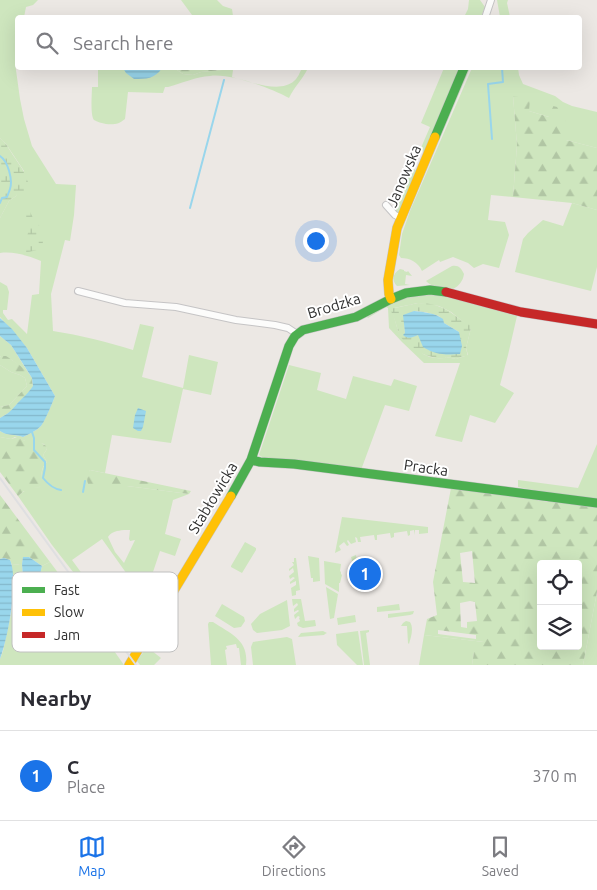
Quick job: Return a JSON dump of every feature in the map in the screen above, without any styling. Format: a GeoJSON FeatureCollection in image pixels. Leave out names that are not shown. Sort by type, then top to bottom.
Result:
{"type":"FeatureCollection","features":[{"type":"Feature","properties":{"kind":"street"},"geometry":{"type":"LineString","coordinates":[[486,15],[491,0]]}},
{"type":"Feature","properties":{"kind":"street","name":"Janowska"},"geometry":{"type":"LineString","coordinates":[[391,299],[388,280],[397,228],[463,70]]}},
{"type":"Feature","properties":{"kind":"street"},"geometry":{"type":"LineString","coordinates":[[386,205],[395,216],[401,218]]}},
{"type":"Feature","properties":{"kind":"street","name":"Brodzka"},"geometry":{"type":"LineString","coordinates":[[78,291],[125,303],[176,307],[236,320],[275,325],[288,328],[297,334],[303,330],[356,317],[391,299],[418,291],[443,291],[521,312],[597,324]]}},
{"type":"Feature","properties":{"kind":"street","name":"Stabłowicka"},"geometry":{"type":"LineString","coordinates":[[178,584],[252,460],[289,346],[297,334]]}},
{"type":"Feature","properties":{"kind":"street","name":"Pracka"},"geometry":{"type":"LineString","coordinates":[[252,460],[597,503]]}},
{"type":"Feature","properties":{"kind":"street","name":"Stabłowicka"},"geometry":{"type":"LineString","coordinates":[[129,665],[137,652]]}},
{"type":"Feature","properties":{"kind":"green space"},"geometry":{"type":"Polygon","coordinates":[[[0,0],[38,0],[33,5],[26,7],[24,15],[15,15],[15,70],[24,119],[32,146],[56,184],[76,185],[70,241],[65,240],[51,294],[53,331],[133,350],[140,324],[154,327],[142,377],[183,388],[189,355],[218,362],[211,395],[183,389],[171,443],[112,435],[105,473],[90,470],[87,479],[98,486],[127,486],[189,494],[173,500],[165,534],[181,539],[175,556],[160,551],[153,572],[125,572],[102,539],[72,560],[81,572],[73,572],[18,496],[28,489],[40,487],[42,471],[47,462],[43,455],[47,449],[44,444],[35,441],[25,441],[15,437],[11,439],[0,437],[0,431],[5,434],[23,437],[37,429],[41,426],[55,396],[27,348],[0,317],[0,282],[7,286],[9,292],[7,310],[3,310],[3,313],[8,320],[12,319],[27,334],[32,295],[39,294],[41,261],[16,253],[0,253],[0,218],[9,201],[16,196],[24,171],[0,138],[0,0]],[[130,530],[115,532],[108,537],[115,552],[124,563],[135,540],[130,541],[130,530]]]}},
{"type":"Feature","properties":{"kind":"green space"},"geometry":{"type":"Polygon","coordinates":[[[181,0],[217,0],[223,6],[232,9],[233,15],[192,15],[181,0]]]}},
{"type":"Feature","properties":{"kind":"green space"},"geometry":{"type":"Polygon","coordinates":[[[469,0],[480,0],[485,7],[482,15],[465,15],[469,0]]]}},
{"type":"Feature","properties":{"kind":"green space"},"geometry":{"type":"Polygon","coordinates":[[[497,0],[508,0],[510,15],[500,15],[497,0]]]}},
{"type":"Feature","properties":{"kind":"green space"},"geometry":{"type":"Polygon","coordinates":[[[98,70],[177,70],[183,74],[193,75],[201,72],[233,70],[232,77],[239,79],[219,76],[205,77],[165,87],[163,93],[128,92],[125,119],[114,124],[94,120],[92,114],[92,87],[98,87],[98,70]]]}},
{"type":"Feature","properties":{"kind":"green space"},"geometry":{"type":"Polygon","coordinates":[[[177,70],[222,70],[201,72],[193,75],[183,74],[177,70]]]}},
{"type":"Feature","properties":{"kind":"green space"},"geometry":{"type":"Polygon","coordinates":[[[301,70],[307,70],[289,98],[251,82],[272,87],[288,85],[297,78],[301,70]]]}},
{"type":"Feature","properties":{"kind":"green space"},"geometry":{"type":"Polygon","coordinates":[[[443,70],[459,70],[424,152],[420,150],[430,127],[421,123],[443,70]]]}},
{"type":"Feature","properties":{"kind":"green space"},"geometry":{"type":"Polygon","coordinates":[[[467,70],[469,70],[409,211],[400,234],[397,257],[395,258],[399,233],[467,70]]]}},
{"type":"Feature","properties":{"kind":"green space"},"geometry":{"type":"Polygon","coordinates":[[[471,70],[518,70],[523,84],[555,96],[572,106],[597,112],[597,148],[566,140],[566,122],[529,111],[513,96],[517,145],[513,197],[491,195],[488,220],[505,222],[509,235],[499,268],[483,264],[474,268],[468,263],[453,257],[440,262],[439,260],[422,271],[413,261],[401,258],[399,255],[402,234],[410,211],[471,70]]]}},
{"type":"Feature","properties":{"kind":"green space"},"geometry":{"type":"Polygon","coordinates":[[[513,96],[530,99],[529,111],[549,117],[553,106],[557,107],[566,122],[566,140],[597,148],[597,210],[572,203],[513,197],[517,145],[513,96]]]}},
{"type":"Feature","properties":{"kind":"green space"},"geometry":{"type":"Polygon","coordinates":[[[0,138],[7,145],[23,170],[29,188],[28,193],[19,191],[9,201],[0,218],[0,138]]]}},
{"type":"Feature","properties":{"kind":"green space"},"geometry":{"type":"Polygon","coordinates":[[[412,168],[417,171],[399,213],[394,213],[390,207],[396,207],[412,168]]]}},
{"type":"Feature","properties":{"kind":"green space"},"geometry":{"type":"Polygon","coordinates":[[[572,203],[597,210],[597,267],[591,291],[515,272],[523,239],[543,220],[563,226],[572,203]]]}},
{"type":"Feature","properties":{"kind":"green space"},"geometry":{"type":"Polygon","coordinates":[[[25,211],[30,212],[43,230],[43,242],[40,250],[26,252],[23,248],[28,233],[25,211]]]}},
{"type":"Feature","properties":{"kind":"green space"},"geometry":{"type":"Polygon","coordinates":[[[452,266],[459,267],[464,274],[462,281],[455,288],[435,286],[426,281],[452,266]]]}},
{"type":"Feature","properties":{"kind":"green space"},"geometry":{"type":"Polygon","coordinates":[[[400,269],[408,271],[412,276],[406,275],[405,284],[410,285],[397,286],[395,284],[394,277],[400,269]]]}},
{"type":"Feature","properties":{"kind":"green space"},"geometry":{"type":"Polygon","coordinates":[[[429,295],[443,296],[517,316],[500,385],[514,393],[495,423],[470,415],[462,442],[435,436],[460,363],[424,363],[389,328],[388,308],[386,307],[367,317],[394,302],[405,298],[429,295]],[[418,303],[394,308],[393,313],[398,331],[423,354],[430,357],[456,359],[468,355],[466,348],[471,328],[451,312],[439,306],[418,303]]]}},
{"type":"Feature","properties":{"kind":"green space"},"geometry":{"type":"Polygon","coordinates":[[[423,303],[449,311],[471,325],[466,348],[468,357],[456,359],[446,357],[444,359],[430,357],[417,351],[401,337],[390,309],[423,303]],[[414,311],[404,318],[405,334],[459,332],[444,323],[439,316],[414,311]]]}},
{"type":"Feature","properties":{"kind":"green space"},"geometry":{"type":"Polygon","coordinates":[[[0,336],[11,345],[26,369],[24,370],[12,360],[0,357],[0,336]]]}},
{"type":"Feature","properties":{"kind":"green space"},"geometry":{"type":"Polygon","coordinates":[[[1,356],[6,356],[26,369],[32,378],[33,387],[10,412],[0,418],[0,407],[9,405],[27,386],[25,378],[0,365],[1,356]]]}},
{"type":"Feature","properties":{"kind":"green space"},"geometry":{"type":"Polygon","coordinates":[[[0,365],[25,378],[27,386],[9,405],[0,407],[0,365]]]}},
{"type":"Feature","properties":{"kind":"green space"},"geometry":{"type":"Polygon","coordinates":[[[289,365],[321,373],[317,390],[346,399],[353,376],[391,386],[394,379],[417,386],[409,411],[385,405],[361,470],[262,457],[259,455],[289,365]]]}},
{"type":"Feature","properties":{"kind":"green space"},"geometry":{"type":"Polygon","coordinates":[[[0,437],[11,439],[18,437],[25,441],[36,441],[46,446],[47,449],[43,455],[47,462],[43,466],[43,485],[24,491],[18,496],[0,472],[0,437]]]}},
{"type":"Feature","properties":{"kind":"green space"},"geometry":{"type":"Polygon","coordinates":[[[597,444],[597,500],[518,487],[518,480],[578,488],[597,444]]]}},
{"type":"Feature","properties":{"kind":"green space"},"geometry":{"type":"Polygon","coordinates":[[[90,470],[191,491],[189,494],[127,486],[98,486],[91,490],[87,480],[90,470]]]}},
{"type":"Feature","properties":{"kind":"green space"},"geometry":{"type":"Polygon","coordinates":[[[451,488],[537,498],[537,500],[548,502],[549,500],[597,505],[597,592],[583,665],[472,665],[474,652],[481,644],[484,645],[484,642],[424,635],[427,619],[437,615],[433,582],[451,488]],[[472,551],[460,553],[463,582],[475,583],[472,551]],[[475,602],[460,603],[461,627],[467,628],[467,622],[477,621],[475,602]],[[438,630],[438,634],[476,639],[476,635],[438,630]]]}},
{"type":"Feature","properties":{"kind":"green space"},"geometry":{"type":"Polygon","coordinates":[[[0,495],[50,562],[42,566],[29,557],[23,558],[22,564],[12,565],[10,560],[0,559],[0,495]]]}},
{"type":"Feature","properties":{"kind":"green space"},"geometry":{"type":"Polygon","coordinates":[[[342,517],[428,527],[428,533],[419,534],[419,530],[415,530],[415,535],[414,530],[410,531],[408,536],[407,531],[394,533],[394,537],[391,538],[390,533],[377,535],[377,540],[375,540],[374,535],[360,537],[361,542],[358,542],[355,537],[356,542],[351,544],[348,540],[349,545],[347,546],[344,542],[339,546],[341,550],[335,553],[342,517]]]}},
{"type":"Feature","properties":{"kind":"green space"},"geometry":{"type":"Polygon","coordinates":[[[245,542],[256,548],[256,550],[242,573],[231,566],[245,542]]]}},
{"type":"Feature","properties":{"kind":"green space"},"geometry":{"type":"Polygon","coordinates":[[[356,555],[361,593],[351,557],[356,555]]]}},
{"type":"Feature","properties":{"kind":"green space"},"geometry":{"type":"Polygon","coordinates":[[[308,556],[319,558],[320,581],[313,582],[313,578],[311,578],[308,556]]]}},
{"type":"Feature","properties":{"kind":"green space"},"geometry":{"type":"Polygon","coordinates":[[[294,558],[296,558],[300,590],[296,591],[296,595],[292,596],[291,588],[296,585],[296,581],[290,584],[295,578],[290,579],[289,576],[294,572],[293,568],[289,571],[289,569],[294,565],[292,562],[294,562],[294,558]]]}},
{"type":"Feature","properties":{"kind":"green space"},"geometry":{"type":"Polygon","coordinates":[[[324,561],[341,564],[340,571],[342,575],[339,583],[339,592],[325,584],[324,561]]]}},
{"type":"Feature","properties":{"kind":"green space"},"geometry":{"type":"Polygon","coordinates":[[[50,562],[58,572],[41,572],[42,566],[50,562]]]}},
{"type":"Feature","properties":{"kind":"green space"},"geometry":{"type":"Polygon","coordinates":[[[22,564],[23,572],[12,572],[12,565],[22,564]]]}},
{"type":"Feature","properties":{"kind":"green space"},"geometry":{"type":"Polygon","coordinates":[[[326,587],[338,594],[334,618],[330,619],[326,587]]]}},
{"type":"Feature","properties":{"kind":"green space"},"geometry":{"type":"Polygon","coordinates":[[[597,592],[597,665],[583,665],[597,592]]]}},
{"type":"Feature","properties":{"kind":"green space"},"geometry":{"type":"Polygon","coordinates":[[[292,599],[301,599],[305,621],[315,620],[316,626],[303,628],[298,626],[297,623],[300,621],[300,617],[298,616],[295,619],[294,615],[299,611],[294,612],[294,609],[298,605],[297,603],[293,606],[292,599]]]}},
{"type":"Feature","properties":{"kind":"green space"},"geometry":{"type":"Polygon","coordinates":[[[287,600],[290,626],[282,630],[257,633],[253,630],[251,624],[260,614],[287,600]]]}},
{"type":"Feature","properties":{"kind":"green space"},"geometry":{"type":"Polygon","coordinates":[[[222,604],[244,617],[245,621],[241,627],[234,628],[215,616],[222,604]]]}},
{"type":"Feature","properties":{"kind":"green space"},"geometry":{"type":"Polygon","coordinates":[[[399,604],[400,610],[377,612],[377,607],[399,604]]]}},
{"type":"Feature","properties":{"kind":"green space"},"geometry":{"type":"Polygon","coordinates":[[[12,609],[12,652],[115,652],[124,665],[0,665],[12,609]]]}},
{"type":"Feature","properties":{"kind":"green space"},"geometry":{"type":"Polygon","coordinates":[[[414,611],[410,615],[388,618],[388,614],[414,611]]]}},
{"type":"Feature","properties":{"kind":"green space"},"geometry":{"type":"Polygon","coordinates":[[[355,615],[356,622],[338,625],[337,618],[355,615]]]}},
{"type":"Feature","properties":{"kind":"green space"},"geometry":{"type":"Polygon","coordinates":[[[406,621],[410,622],[412,627],[409,644],[407,626],[401,626],[406,621]]]}},
{"type":"Feature","properties":{"kind":"green space"},"geometry":{"type":"Polygon","coordinates":[[[209,622],[213,622],[232,634],[242,644],[245,649],[246,665],[241,665],[239,648],[237,648],[236,644],[226,646],[227,665],[211,665],[209,622]]]}},
{"type":"Feature","properties":{"kind":"green space"},"geometry":{"type":"Polygon","coordinates":[[[369,630],[366,633],[370,665],[364,665],[360,631],[369,630]]]}},
{"type":"Feature","properties":{"kind":"green space"},"geometry":{"type":"Polygon","coordinates":[[[323,631],[327,633],[324,635],[298,637],[301,633],[323,631]]]}},
{"type":"Feature","properties":{"kind":"green space"},"geometry":{"type":"Polygon","coordinates":[[[358,631],[363,665],[357,665],[337,645],[336,634],[358,631]]]}},
{"type":"Feature","properties":{"kind":"green space"},"geometry":{"type":"Polygon","coordinates":[[[424,635],[484,642],[484,645],[474,652],[472,665],[419,665],[424,635]]]}},
{"type":"Feature","properties":{"kind":"green space"},"geometry":{"type":"Polygon","coordinates":[[[287,637],[292,639],[296,665],[253,665],[251,647],[253,642],[287,637]]]}},
{"type":"Feature","properties":{"kind":"green space"},"geometry":{"type":"Polygon","coordinates":[[[143,652],[153,652],[161,658],[154,665],[140,665],[137,661],[143,652]]]}},
{"type":"Feature","properties":{"kind":"water"},"geometry":{"type":"Polygon","coordinates":[[[124,70],[160,70],[153,76],[146,78],[134,79],[124,70]]]}},
{"type":"Feature","properties":{"kind":"water"},"geometry":{"type":"Polygon","coordinates":[[[414,311],[436,315],[443,319],[444,323],[459,332],[462,346],[460,354],[432,352],[423,347],[418,335],[409,338],[405,337],[403,335],[405,333],[403,315],[414,311]]]}},
{"type":"Feature","properties":{"kind":"water"},"geometry":{"type":"Polygon","coordinates":[[[0,318],[12,329],[27,348],[55,396],[41,426],[23,437],[5,434],[0,431],[0,418],[11,411],[33,386],[32,378],[11,345],[0,336],[0,318]]]}},
{"type":"Feature","properties":{"kind":"water"},"geometry":{"type":"Polygon","coordinates":[[[138,408],[146,411],[141,431],[133,428],[138,408]]]}},
{"type":"Feature","properties":{"kind":"water"},"geometry":{"type":"Polygon","coordinates":[[[23,557],[29,557],[42,566],[41,572],[23,572],[23,557]]]}},
{"type":"Feature","properties":{"kind":"water"},"geometry":{"type":"Polygon","coordinates":[[[0,559],[10,560],[12,572],[12,602],[9,624],[0,659],[0,559]]]}},
{"type":"Feature","properties":{"kind":"waterway"},"geometry":{"type":"LineString","coordinates":[[492,139],[488,84],[503,82],[502,70]]}},
{"type":"Feature","properties":{"kind":"waterway"},"geometry":{"type":"LineString","coordinates":[[190,208],[224,80]]}},
{"type":"Feature","properties":{"kind":"waterway"},"geometry":{"type":"LineString","coordinates":[[0,156],[7,166],[11,181],[7,197],[2,198],[0,203]]}},
{"type":"Feature","properties":{"kind":"waterway"},"geometry":{"type":"LineString","coordinates":[[32,432],[34,450],[45,462],[43,478],[51,486],[61,490]]}},
{"type":"Feature","properties":{"kind":"waterway"},"geometry":{"type":"LineString","coordinates":[[83,492],[85,481]]}},
{"type":"Feature","properties":{"kind":"railway"},"geometry":{"type":"LineString","coordinates":[[0,478],[68,572]]}},
{"type":"Feature","properties":{"kind":"railway"},"geometry":{"type":"LineString","coordinates":[[127,652],[136,665]]}},
{"type":"Feature","properties":{"kind":"traffic: fast"},"geometry":{"type":"LineString","coordinates":[[435,137],[463,70]]}},
{"type":"Feature","properties":{"kind":"traffic: fast"},"geometry":{"type":"LineString","coordinates":[[231,496],[251,460],[289,346],[295,336],[303,330],[356,317],[406,293],[430,290],[446,292]]}},
{"type":"Feature","properties":{"kind":"traffic: fast"},"geometry":{"type":"LineString","coordinates":[[251,460],[597,503]]}},
{"type":"Feature","properties":{"kind":"traffic: slow"},"geometry":{"type":"LineString","coordinates":[[391,299],[388,280],[397,228],[435,137]]}},
{"type":"Feature","properties":{"kind":"traffic: slow"},"geometry":{"type":"LineString","coordinates":[[178,584],[231,496]]}},
{"type":"Feature","properties":{"kind":"traffic: slow"},"geometry":{"type":"LineString","coordinates":[[129,665],[137,652]]}},
{"type":"Feature","properties":{"kind":"traffic: jam"},"geometry":{"type":"LineString","coordinates":[[446,292],[521,312],[597,324]]}},
{"type":"Feature","properties":{"kind":"place","name":"C"},"geometry":{"type":"Point","coordinates":[365,574]}}]}
